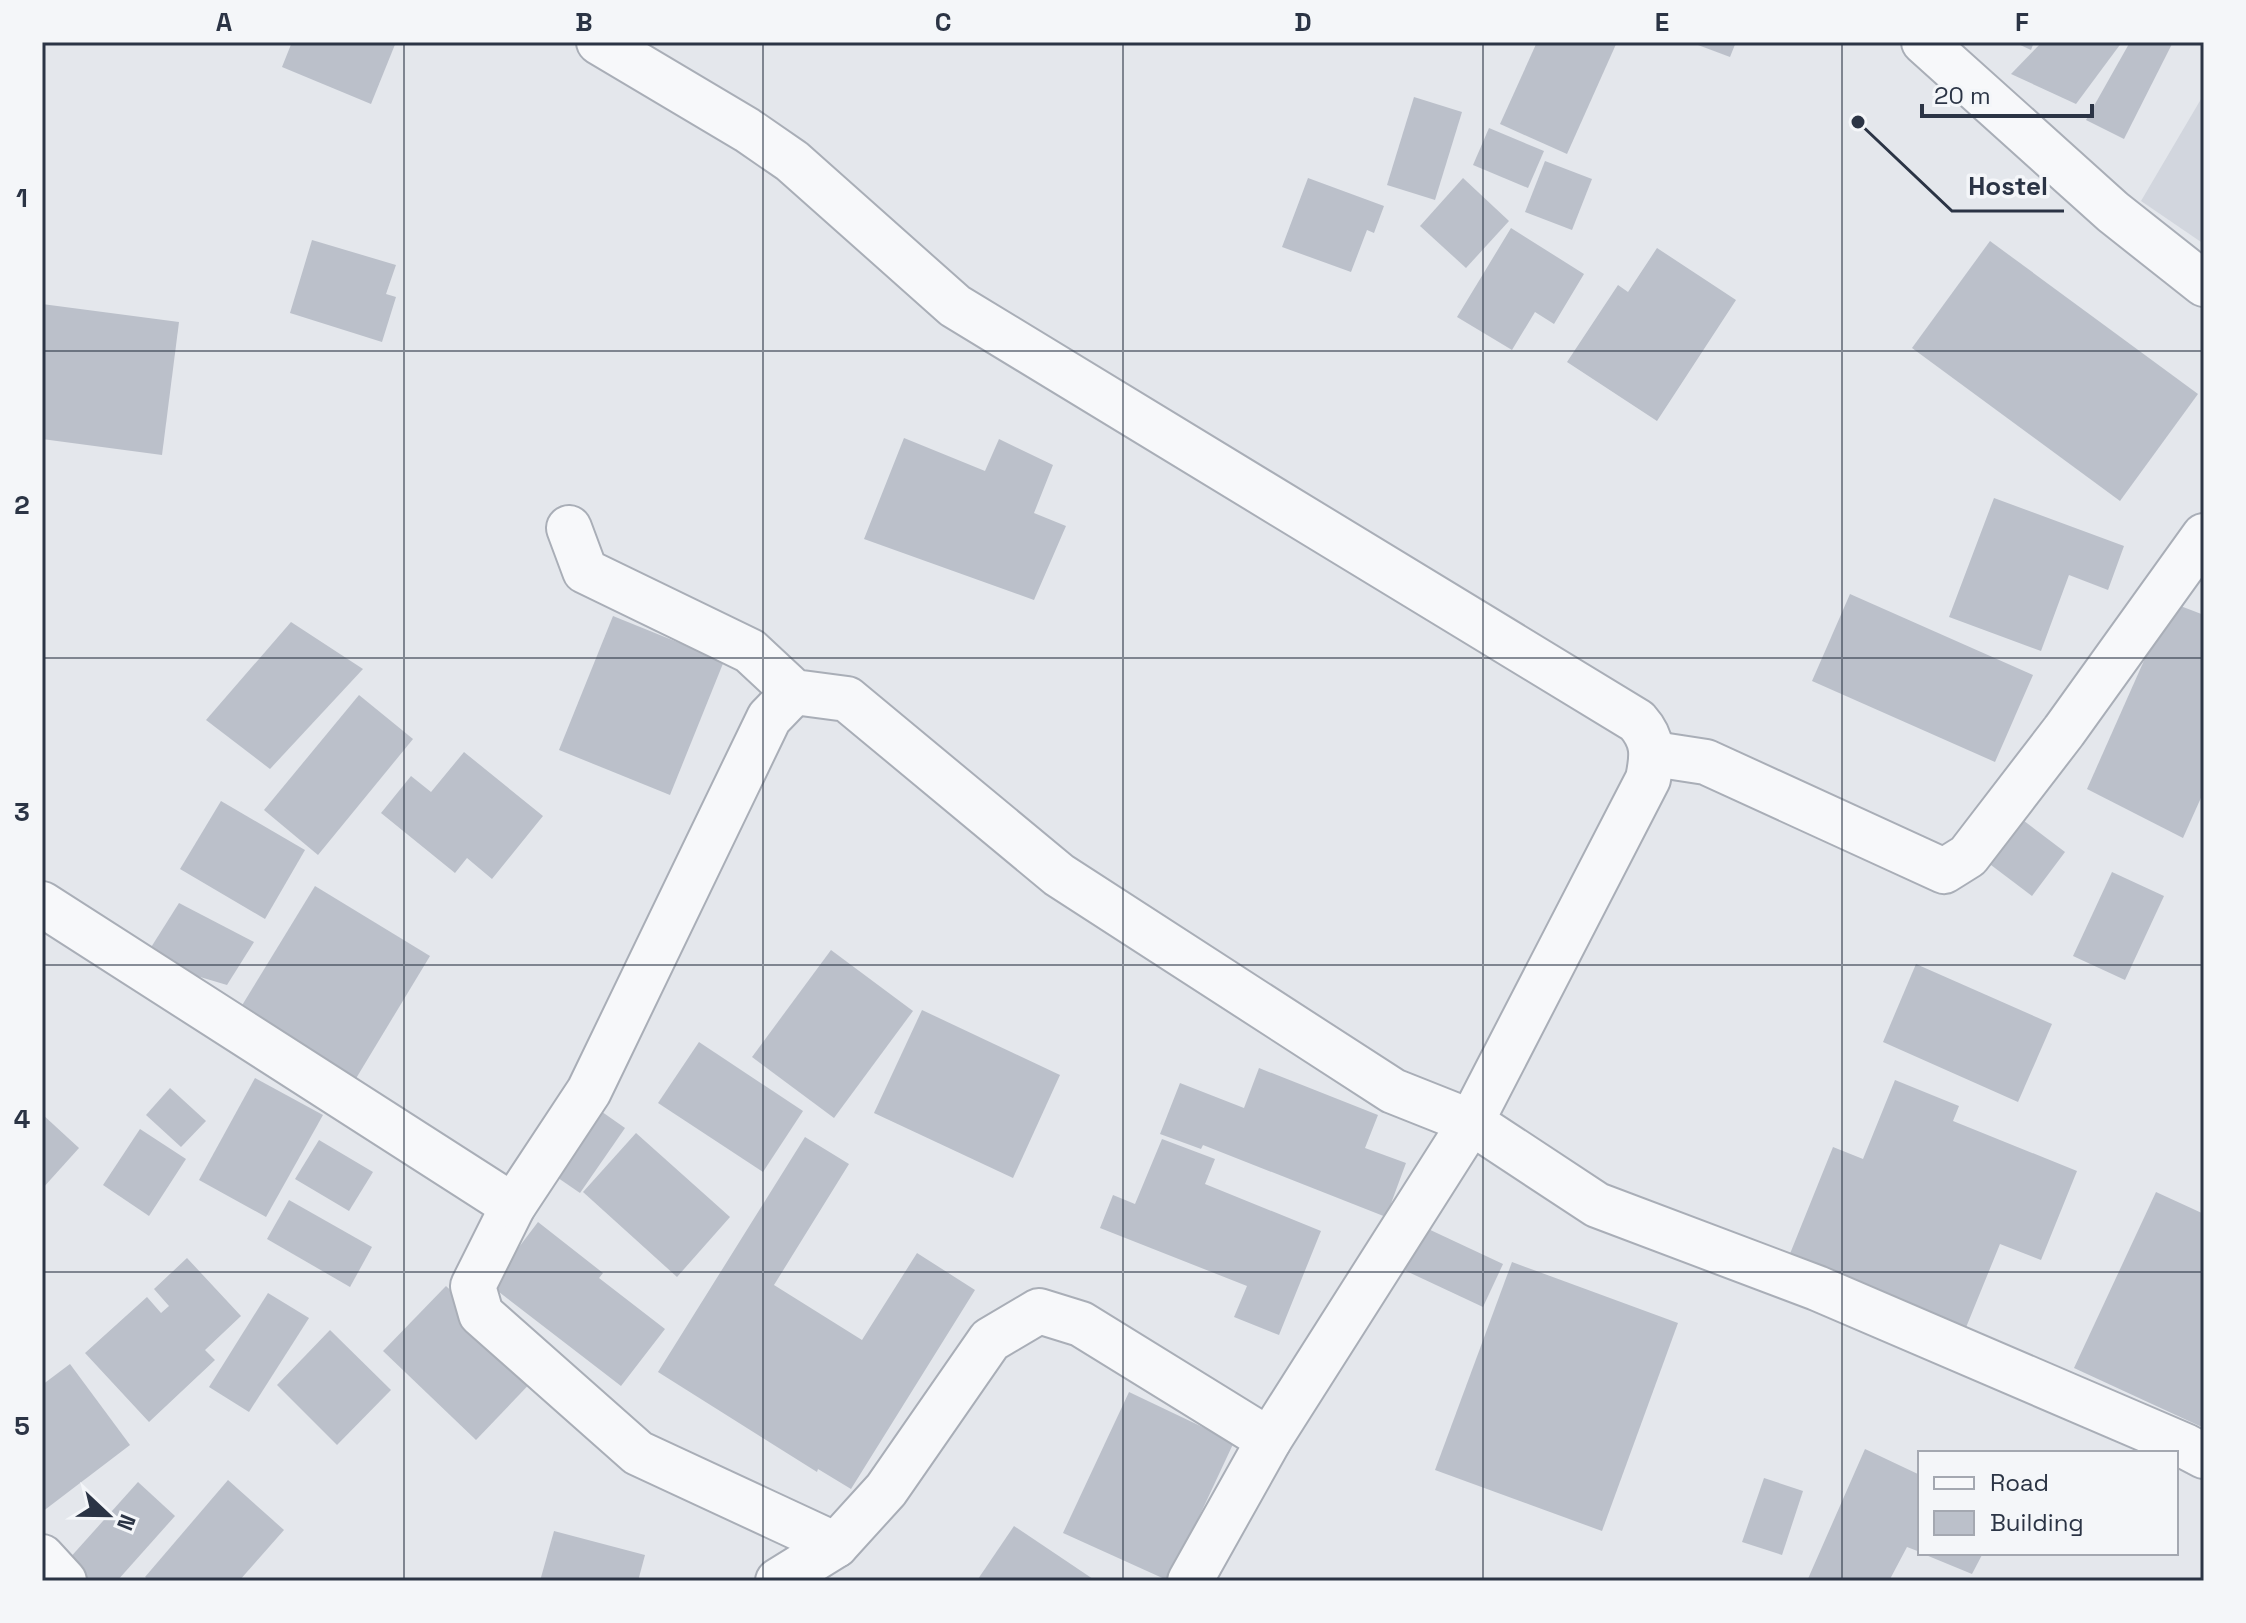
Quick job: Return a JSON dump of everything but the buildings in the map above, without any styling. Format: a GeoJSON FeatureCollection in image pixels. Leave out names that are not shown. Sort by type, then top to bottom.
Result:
{"type":"FeatureCollection","features":[{"type":"Feature","properties":{"kind":"street"},"geometry":{"type":"LineString","coordinates":[[599,42],[747,130],[792,161],[955,306],[1637,721],[1649,734],[1654,754],[1648,779],[1471,1122],[1269,1440],[1190,1581]]}},
{"type":"Feature","properties":{"kind":"street"},"geometry":{"type":"LineString","coordinates":[[1928,43],[2113,212],[2204,284]]}},
{"type":"Feature","properties":{"kind":"street"},"geometry":{"type":"LineString","coordinates":[[569,528],[585,571],[750,651],[794,692],[847,699],[1059,875],[1393,1091],[1471,1122],[1597,1205],[1817,1288],[2204,1456]]}},
{"type":"Feature","properties":{"kind":"street"},"geometry":{"type":"LineString","coordinates":[[1654,754],[1706,762],[1944,871],[1968,856],[2064,731],[2204,536]]}},
{"type":"Feature","properties":{"kind":"street"},"geometry":{"type":"LineString","coordinates":[[794,692],[769,718],[589,1091],[513,1206],[473,1286],[481,1314],[638,1453],[836,1545]]}},
{"type":"Feature","properties":{"kind":"street"},"geometry":{"type":"LineString","coordinates":[[42,904],[513,1206]]}},
{"type":"Feature","properties":{"kind":"street"},"geometry":{"type":"LineString","coordinates":[[778,1581],[836,1545],[886,1490],[990,1340],[1039,1311],[1081,1324],[1269,1440]]}},
{"type":"Feature","properties":{"kind":"street"},"geometry":{"type":"LineString","coordinates":[[42,1557],[64,1581]]}},
{"type":"Feature","properties":{"kind":"shaded area"},"geometry":{"type":"Polygon","coordinates":[[[2204,94],[2204,244],[2141,201],[2204,94]]]}},
{"type":"Feature","properties":{"kind":"place","name":"Hostel"},"geometry":{"type":"Point","coordinates":[1858,122]}}]}
